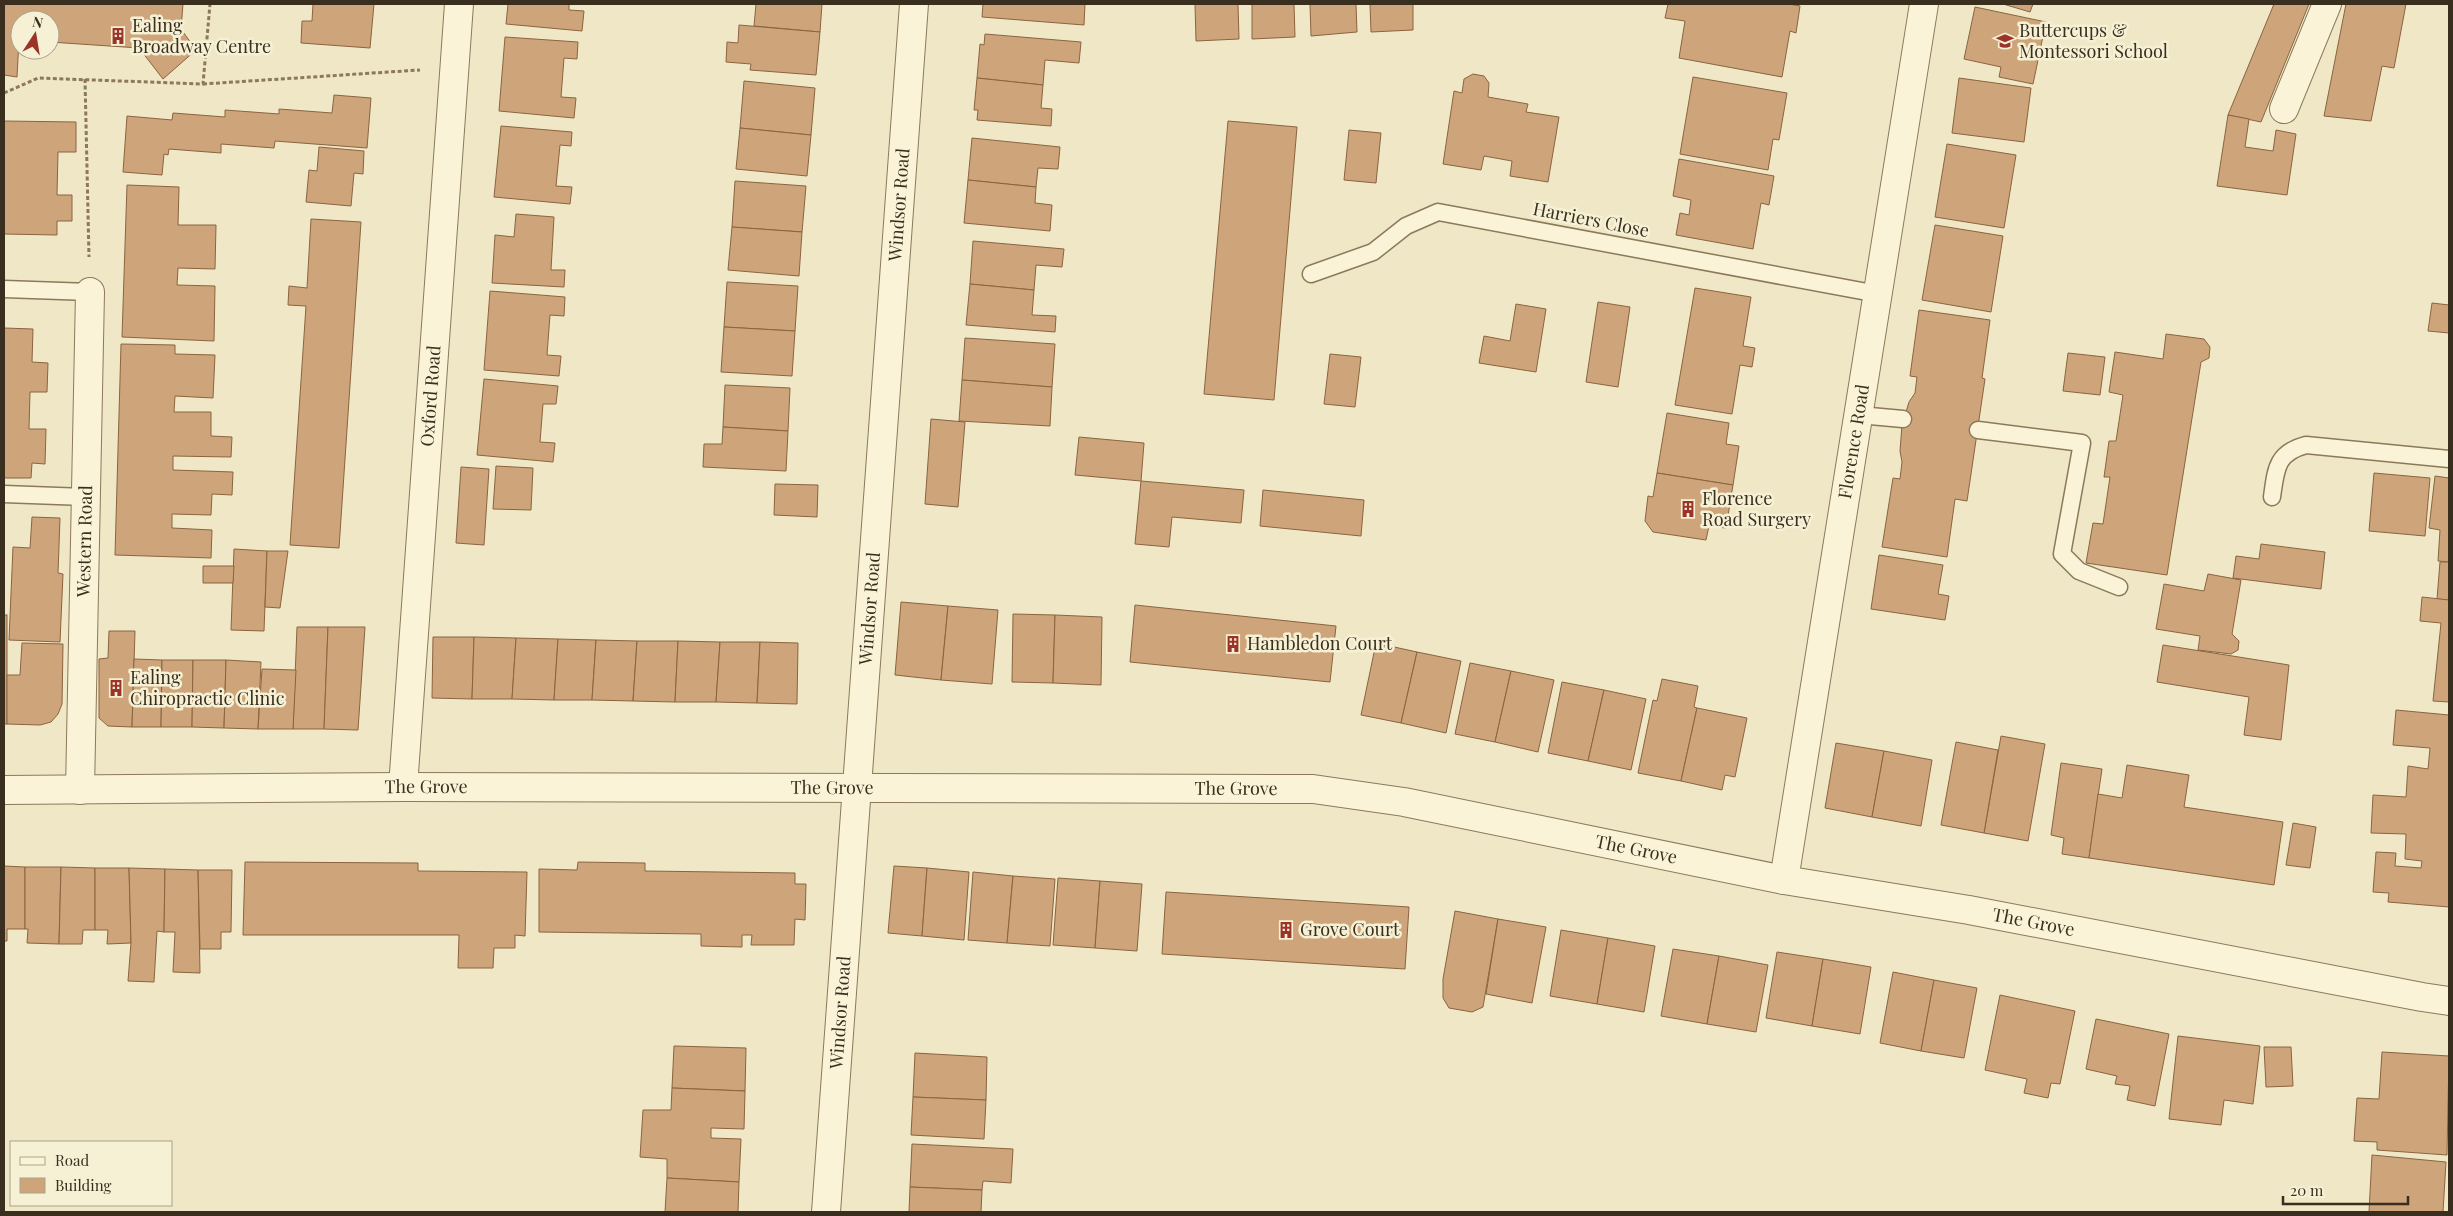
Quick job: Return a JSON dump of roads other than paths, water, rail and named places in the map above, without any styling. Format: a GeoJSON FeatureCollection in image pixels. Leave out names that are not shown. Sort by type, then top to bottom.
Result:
{"type":"FeatureCollection","features":[{"type":"Feature","properties":{"kind":"street","name":"Oxford Road"},"geometry":{"type":"LineString","coordinates":[[403,787],[459,4]]}},
{"type":"Feature","properties":{"kind":"street","name":"Windsor Road"},"geometry":{"type":"LineString","coordinates":[[826,1212],[914,4]]}},
{"type":"Feature","properties":{"kind":"street","name":"Florence Road"},"geometry":{"type":"LineString","coordinates":[[1784,880],[1924,4]]}},
{"type":"Feature","properties":{"kind":"street"},"geometry":{"type":"LineString","coordinates":[[2284,108],[2327,4]]}},
{"type":"Feature","properties":{"kind":"street","name":"Western Road"},"geometry":{"type":"LineString","coordinates":[[80,790],[90,292]]}},
{"type":"Feature","properties":{"kind":"street","name":"The Grove"},"geometry":{"type":"LineString","coordinates":[[4,790],[403,787],[857,788],[966,786],[1313,789],[1404,802],[1784,880],[1969,910],[2449,1001]]}},
{"type":"Feature","properties":{"kind":"lane","name":"Harriers Close"},"geometry":{"type":"LineString","coordinates":[[1311,274],[1373,252],[1406,226],[1438,212],[1878,294]]}},
{"type":"Feature","properties":{"kind":"lane"},"geometry":{"type":"LineString","coordinates":[[4,289],[90,292]]}},
{"type":"Feature","properties":{"kind":"lane"},"geometry":{"type":"LineString","coordinates":[[1859,415],[1903,419]]}},
{"type":"Feature","properties":{"kind":"lane"},"geometry":{"type":"LineString","coordinates":[[1978,430],[2082,443],[2062,554],[2079,571],[2119,587]]}},
{"type":"Feature","properties":{"kind":"lane"},"geometry":{"type":"LineString","coordinates":[[2272,497],[2281,459],[2291,449],[2306,445],[2449,459]]}},
{"type":"Feature","properties":{"kind":"lane"},"geometry":{"type":"LineString","coordinates":[[4,494],[86,497]]}},
{"type":"Feature","properties":{"kind":"place","name":"Ealing Broadway Centre"},"geometry":{"type":"Point","coordinates":[118,36]}},
{"type":"Feature","properties":{"kind":"place","name":"Buttercups & Montessori School"},"geometry":{"type":"Point","coordinates":[2005,41]}},
{"type":"Feature","properties":{"kind":"place","name":"Florence Road Surgery"},"geometry":{"type":"Point","coordinates":[1688,509]}},
{"type":"Feature","properties":{"kind":"place","name":"Hambledon Court"},"geometry":{"type":"Point","coordinates":[1233,644]}},
{"type":"Feature","properties":{"kind":"place","name":"Ealing Chiropractic Clinic"},"geometry":{"type":"Point","coordinates":[116,688]}},
{"type":"Feature","properties":{"kind":"place","name":"Grove Court"},"geometry":{"type":"Point","coordinates":[1286,930]}}]}
